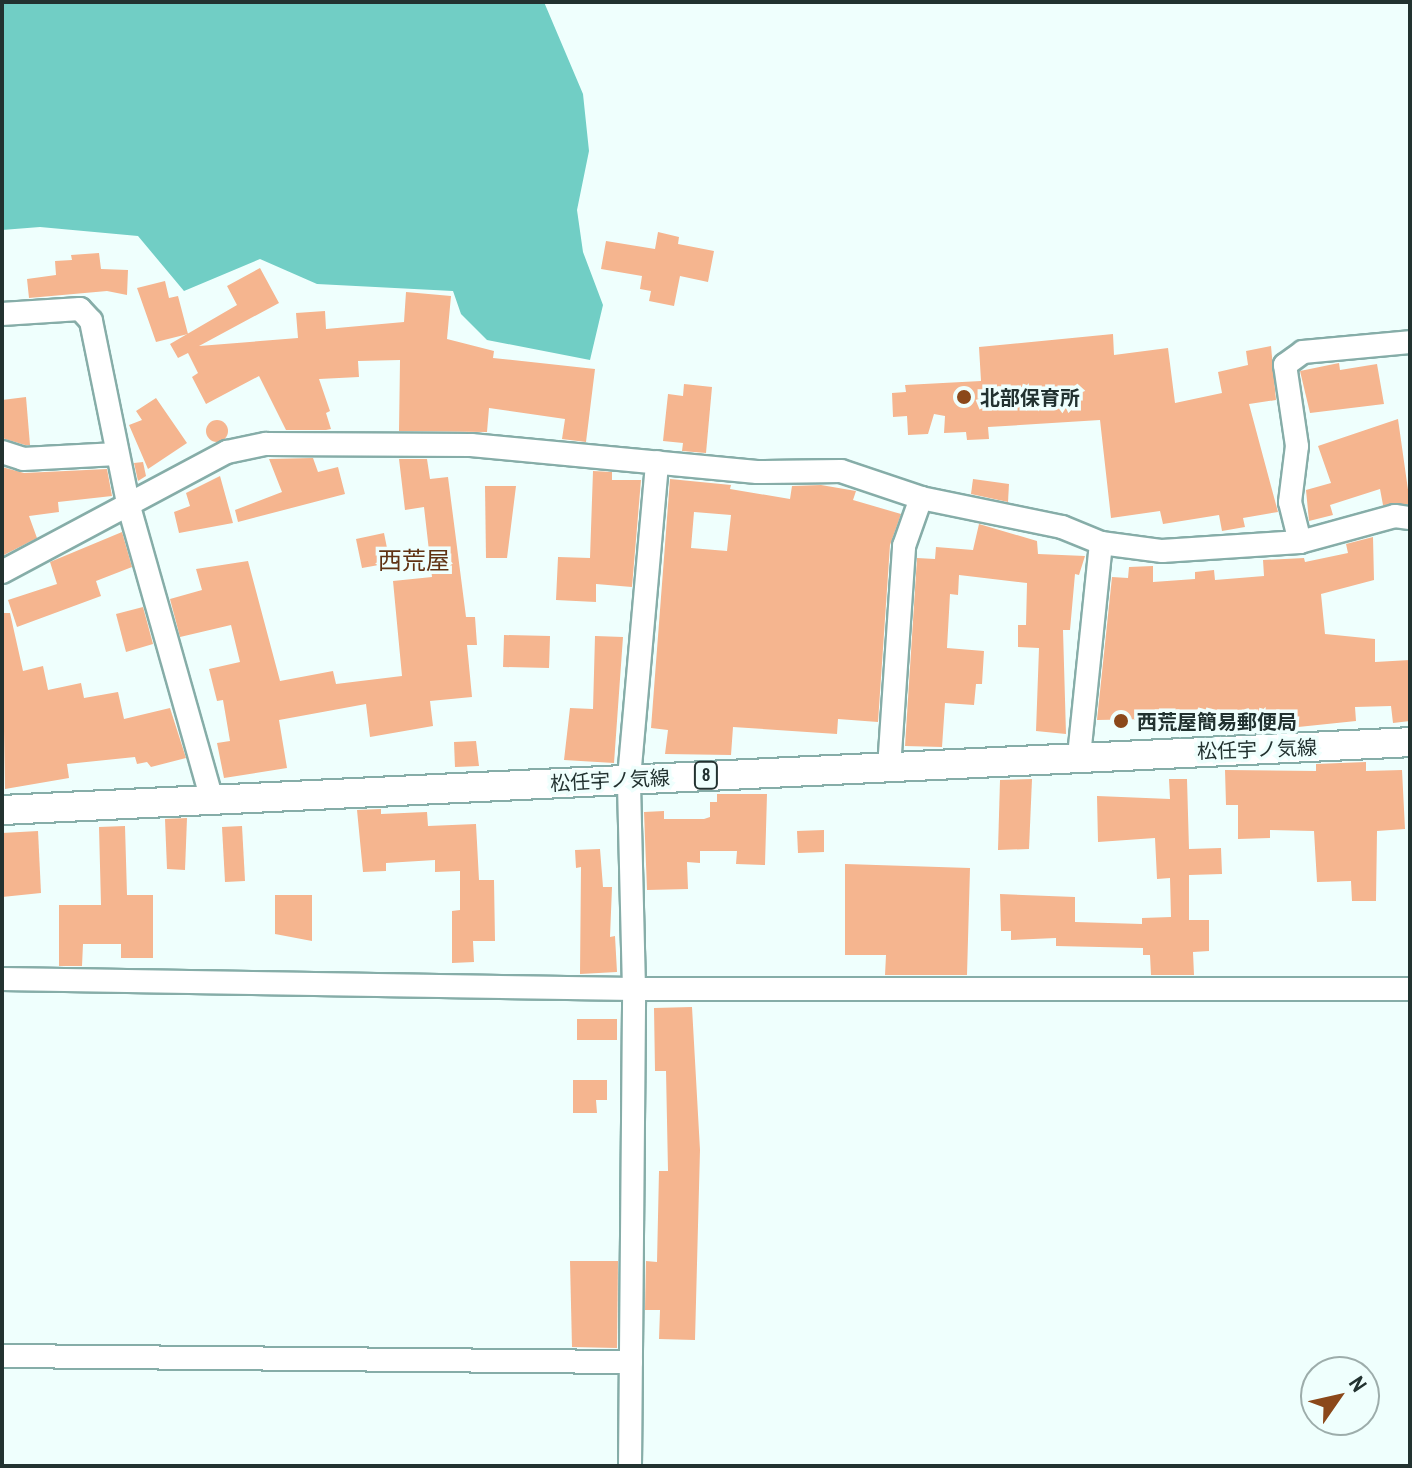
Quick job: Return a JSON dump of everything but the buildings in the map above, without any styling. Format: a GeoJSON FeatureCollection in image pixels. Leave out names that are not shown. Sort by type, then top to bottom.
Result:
{"type":"FeatureCollection","features":[{"type":"Feature","properties":{"kind":"main road","name":"松任宇ノ気線"},"geometry":{"type":"LineString","coordinates":[[2,810],[1410,742]]}},
{"type":"Feature","properties":{"kind":"street"},"geometry":{"type":"LineString","coordinates":[[2,314],[80,309],[91,321],[128,503],[212,800]]}},
{"type":"Feature","properties":{"kind":"street"},"geometry":{"type":"LineString","coordinates":[[1300,542],[1290,502],[1297,446],[1285,365],[1303,352],[1410,342]]}},
{"type":"Feature","properties":{"kind":"street"},"geometry":{"type":"LineString","coordinates":[[2,572],[227,452],[266,444],[471,445],[757,472],[841,471],[921,498],[1062,527],[1101,543],[1162,551],[1300,542],[1395,516],[1410,518]]}},
{"type":"Feature","properties":{"kind":"street"},"geometry":{"type":"LineString","coordinates":[[2,452],[23,459],[117,454]]}},
{"type":"Feature","properties":{"kind":"street"},"geometry":{"type":"LineString","coordinates":[[630,1466],[634,989],[629,778],[657,462]]}},
{"type":"Feature","properties":{"kind":"street"},"geometry":{"type":"LineString","coordinates":[[889,768],[904,546],[921,498]]}},
{"type":"Feature","properties":{"kind":"street"},"geometry":{"type":"LineString","coordinates":[[1079,756],[1101,543]]}},
{"type":"Feature","properties":{"kind":"street"},"geometry":{"type":"LineString","coordinates":[[2,979],[634,989],[1410,989]]}},
{"type":"Feature","properties":{"kind":"street"},"geometry":{"type":"LineString","coordinates":[[2,1356],[631,1362]]}},
{"type":"Feature","properties":{"kind":"shaded area"},"geometry":{"type":"Polygon","coordinates":[[[2,2],[544,2],[583,94],[589,151],[577,210],[583,252],[603,305],[590,360],[487,340],[461,314],[453,291],[317,284],[260,259],[184,291],[138,236],[40,227],[2,230],[2,2]]]}},
{"type":"Feature","properties":{"kind":"place","name":"北部保育所"},"geometry":{"type":"Point","coordinates":[964,397]}},
{"type":"Feature","properties":{"kind":"place","name":"西荒屋簡易郵便局"},"geometry":{"type":"Point","coordinates":[1121,721]}},
{"type":"Feature","properties":{"kind":"district","name":"西荒屋"},"geometry":{"type":"Point","coordinates":[414,561]}}]}
